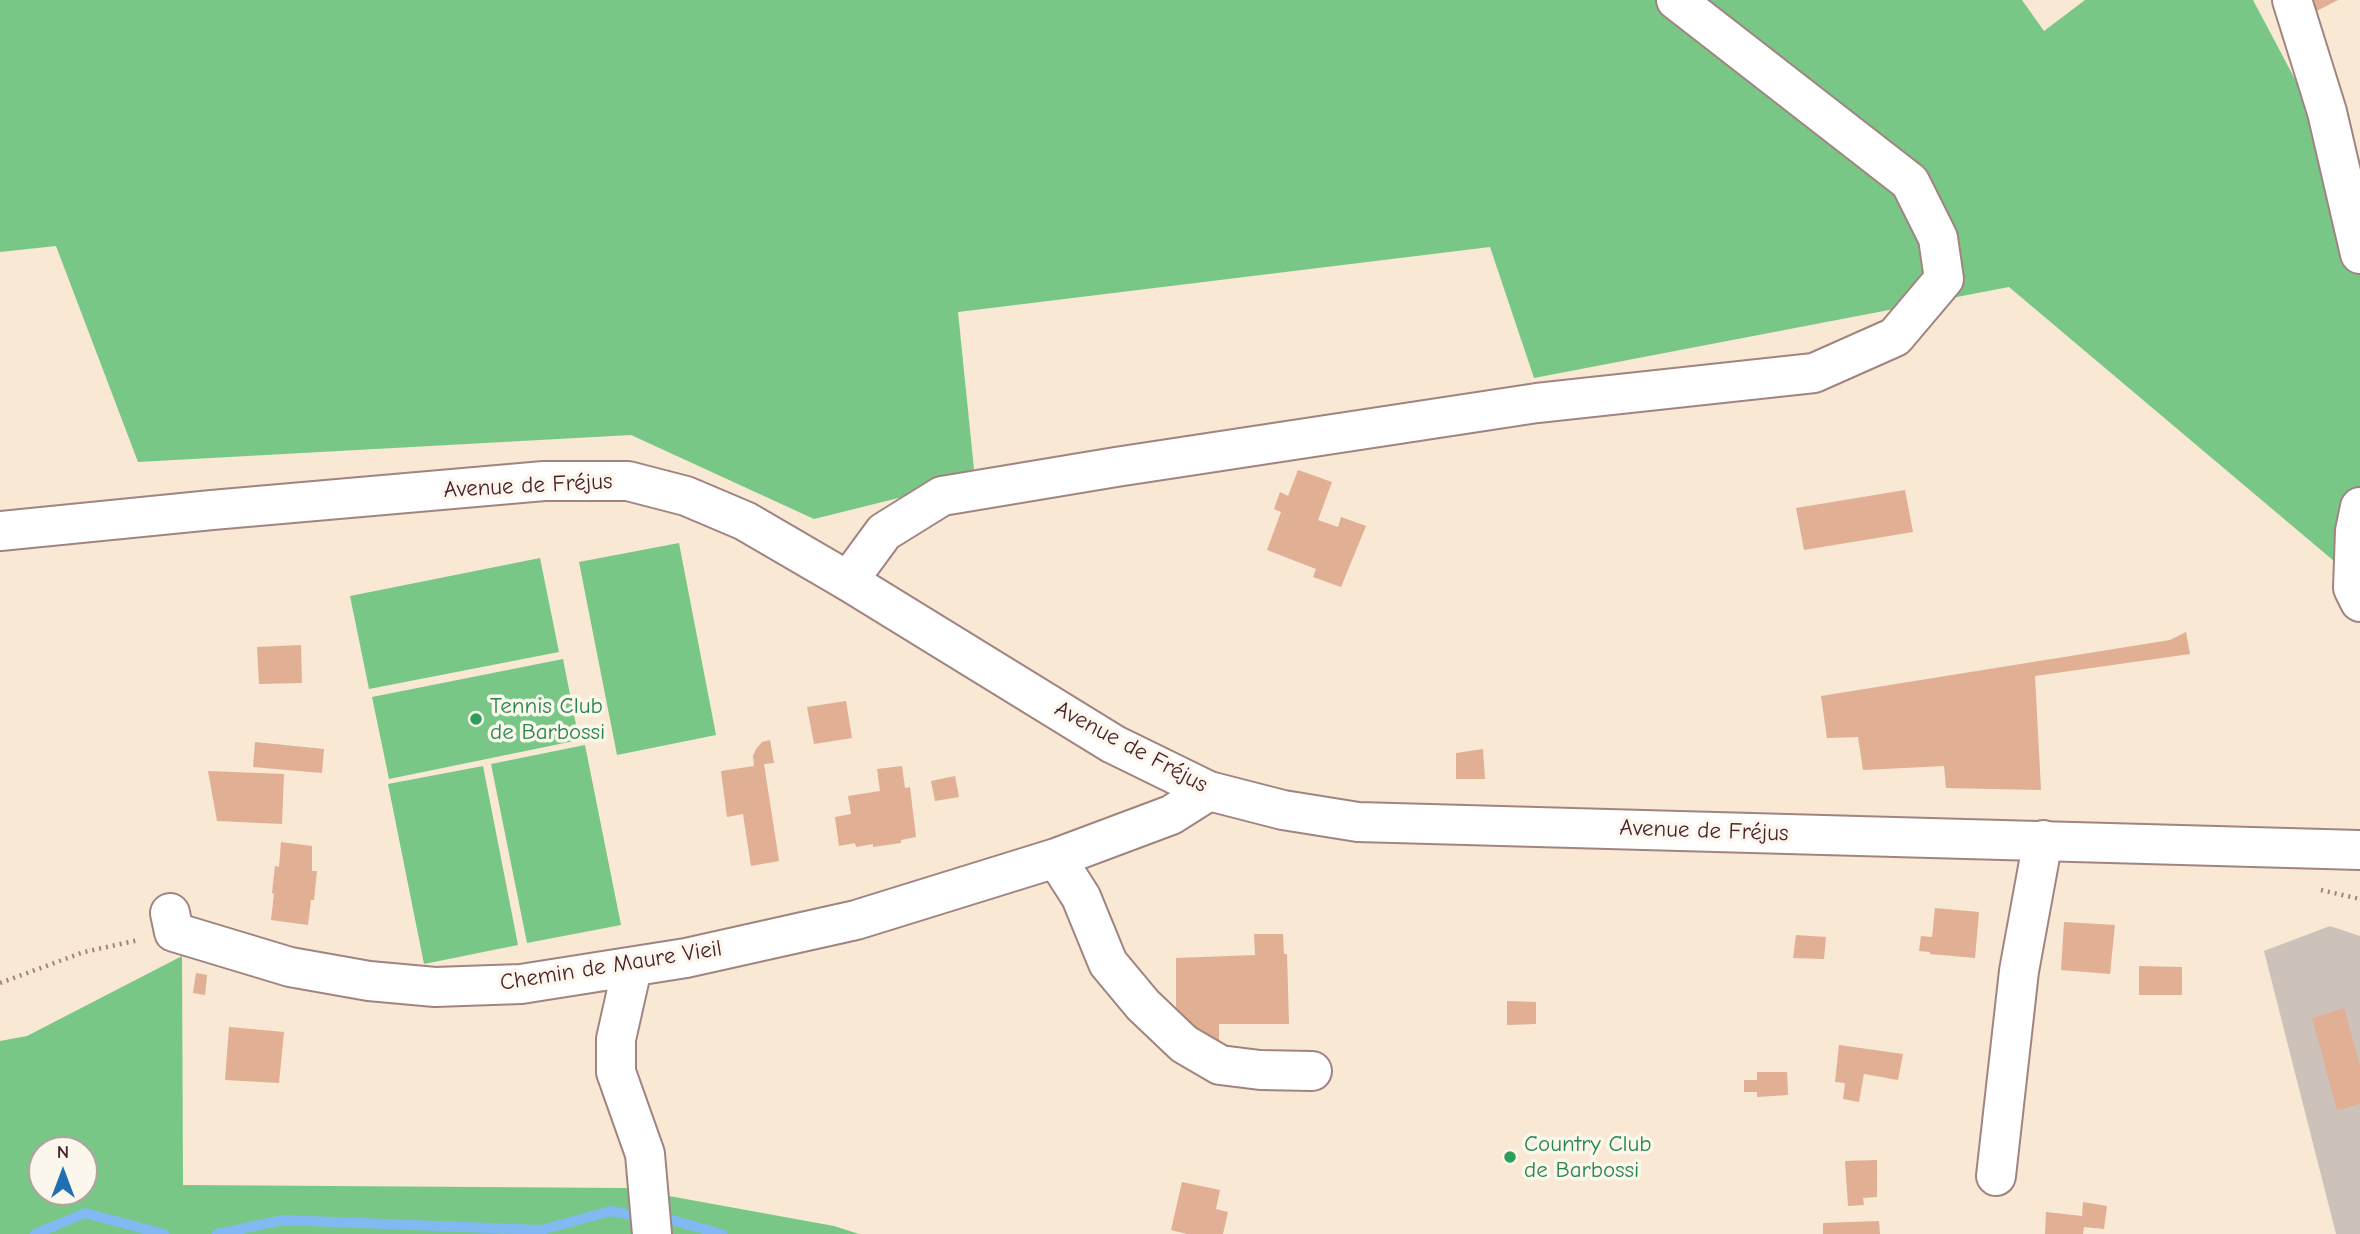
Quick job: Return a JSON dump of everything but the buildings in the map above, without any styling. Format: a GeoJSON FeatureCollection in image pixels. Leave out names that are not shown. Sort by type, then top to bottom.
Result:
{"type":"FeatureCollection","features":[{"type":"Feature","properties":{"kind":"main road"},"geometry":{"type":"LineString","coordinates":[[848,580],[884,532],[942,496],[1538,403],[1814,373],[1895,337],[1944,279],[1938,238],[1910,181],[1676,0]]}},
{"type":"Feature","properties":{"kind":"main road"},"geometry":{"type":"LineString","coordinates":[[2292,0],[2327,112],[2360,254]]}},
{"type":"Feature","properties":{"kind":"main road","name":"Avenue de Fréjus"},"geometry":{"type":"LineString","coordinates":[[0,531],[544,481],[628,481],[686,496],[745,521],[848,580],[1113,744],[1209,791],[1283,810],[1358,822],[2360,850]]}},
{"type":"Feature","properties":{"kind":"main road"},"geometry":{"type":"LineString","coordinates":[[2360,507],[2353,588],[2360,602]]}},
{"type":"Feature","properties":{"kind":"main road","name":"Chemin de Maure Vieil"},"geometry":{"type":"LineString","coordinates":[[172,923],[289,967],[369,981],[435,987],[521,984],[686,958],[856,920],[1056,858],[1171,815],[1209,791]]}},
{"type":"Feature","properties":{"kind":"main road"},"geometry":{"type":"LineString","coordinates":[[1996,1176],[2019,971],[2043,840]]}},
{"type":"Feature","properties":{"kind":"main road"},"geometry":{"type":"LineString","coordinates":[[1056,858],[1081,897],[1108,963],[1143,1005],[1184,1044],[1220,1065],[1260,1070],[1312,1071]]}},
{"type":"Feature","properties":{"kind":"main road"},"geometry":{"type":"LineString","coordinates":[[632,968],[616,1039],[616,1072],[645,1154],[652,1234]]}},
{"type":"Feature","properties":{"kind":"path"},"geometry":{"type":"LineString","coordinates":[[0,983],[172,923]]}},
{"type":"Feature","properties":{"kind":"shaded area"},"geometry":{"type":"Polygon","coordinates":[[[2330,926],[2360,936],[2360,1234],[2336,1234],[2264,951],[2330,926]]]}},
{"type":"Feature","properties":{"kind":"green space"},"geometry":{"type":"Polygon","coordinates":[[[0,0],[2022,0],[2044,31],[2085,0],[2253,0],[2306,100],[2360,246],[2360,583],[2009,287],[1534,378],[1490,247],[958,312],[975,479],[814,519],[631,435],[138,462],[56,246],[0,252],[0,0]]]}},
{"type":"Feature","properties":{"kind":"green space"},"geometry":{"type":"Polygon","coordinates":[[[679,543],[716,735],[617,755],[579,562],[679,543]]]}},
{"type":"Feature","properties":{"kind":"green space"},"geometry":{"type":"Polygon","coordinates":[[[540,558],[559,652],[369,689],[350,596],[540,558]]]}},
{"type":"Feature","properties":{"kind":"green space","name":"Tennis Club de Barbossi"},"geometry":{"type":"Polygon","coordinates":[[[563,659],[579,740],[389,779],[372,697],[563,659]]]}},
{"type":"Feature","properties":{"kind":"green space"},"geometry":{"type":"Polygon","coordinates":[[[585,745],[621,925],[527,943],[491,764],[585,745]]]}},
{"type":"Feature","properties":{"kind":"green space"},"geometry":{"type":"Polygon","coordinates":[[[483,766],[518,945],[424,964],[388,784],[483,766]]]}},
{"type":"Feature","properties":{"kind":"green space"},"geometry":{"type":"Polygon","coordinates":[[[182,956],[183,1185],[625,1188],[834,1226],[859,1234],[0,1234],[0,1041],[27,1036],[182,956]]]}},
{"type":"Feature","properties":{"kind":"waterway"},"geometry":{"type":"LineString","coordinates":[[217,1234],[283,1220],[541,1230],[611,1211],[668,1219],[722,1234]]}},
{"type":"Feature","properties":{"kind":"waterway"},"geometry":{"type":"LineString","coordinates":[[35,1234],[85,1213],[164,1234]]}},
{"type":"Feature","properties":{"kind":"place","name":"Tennis Club de Barbossi"},"geometry":{"type":"Point","coordinates":[476,719]}},
{"type":"Feature","properties":{"kind":"place","name":"Country Club de Barbossi"},"geometry":{"type":"Point","coordinates":[1510,1157]}}]}
